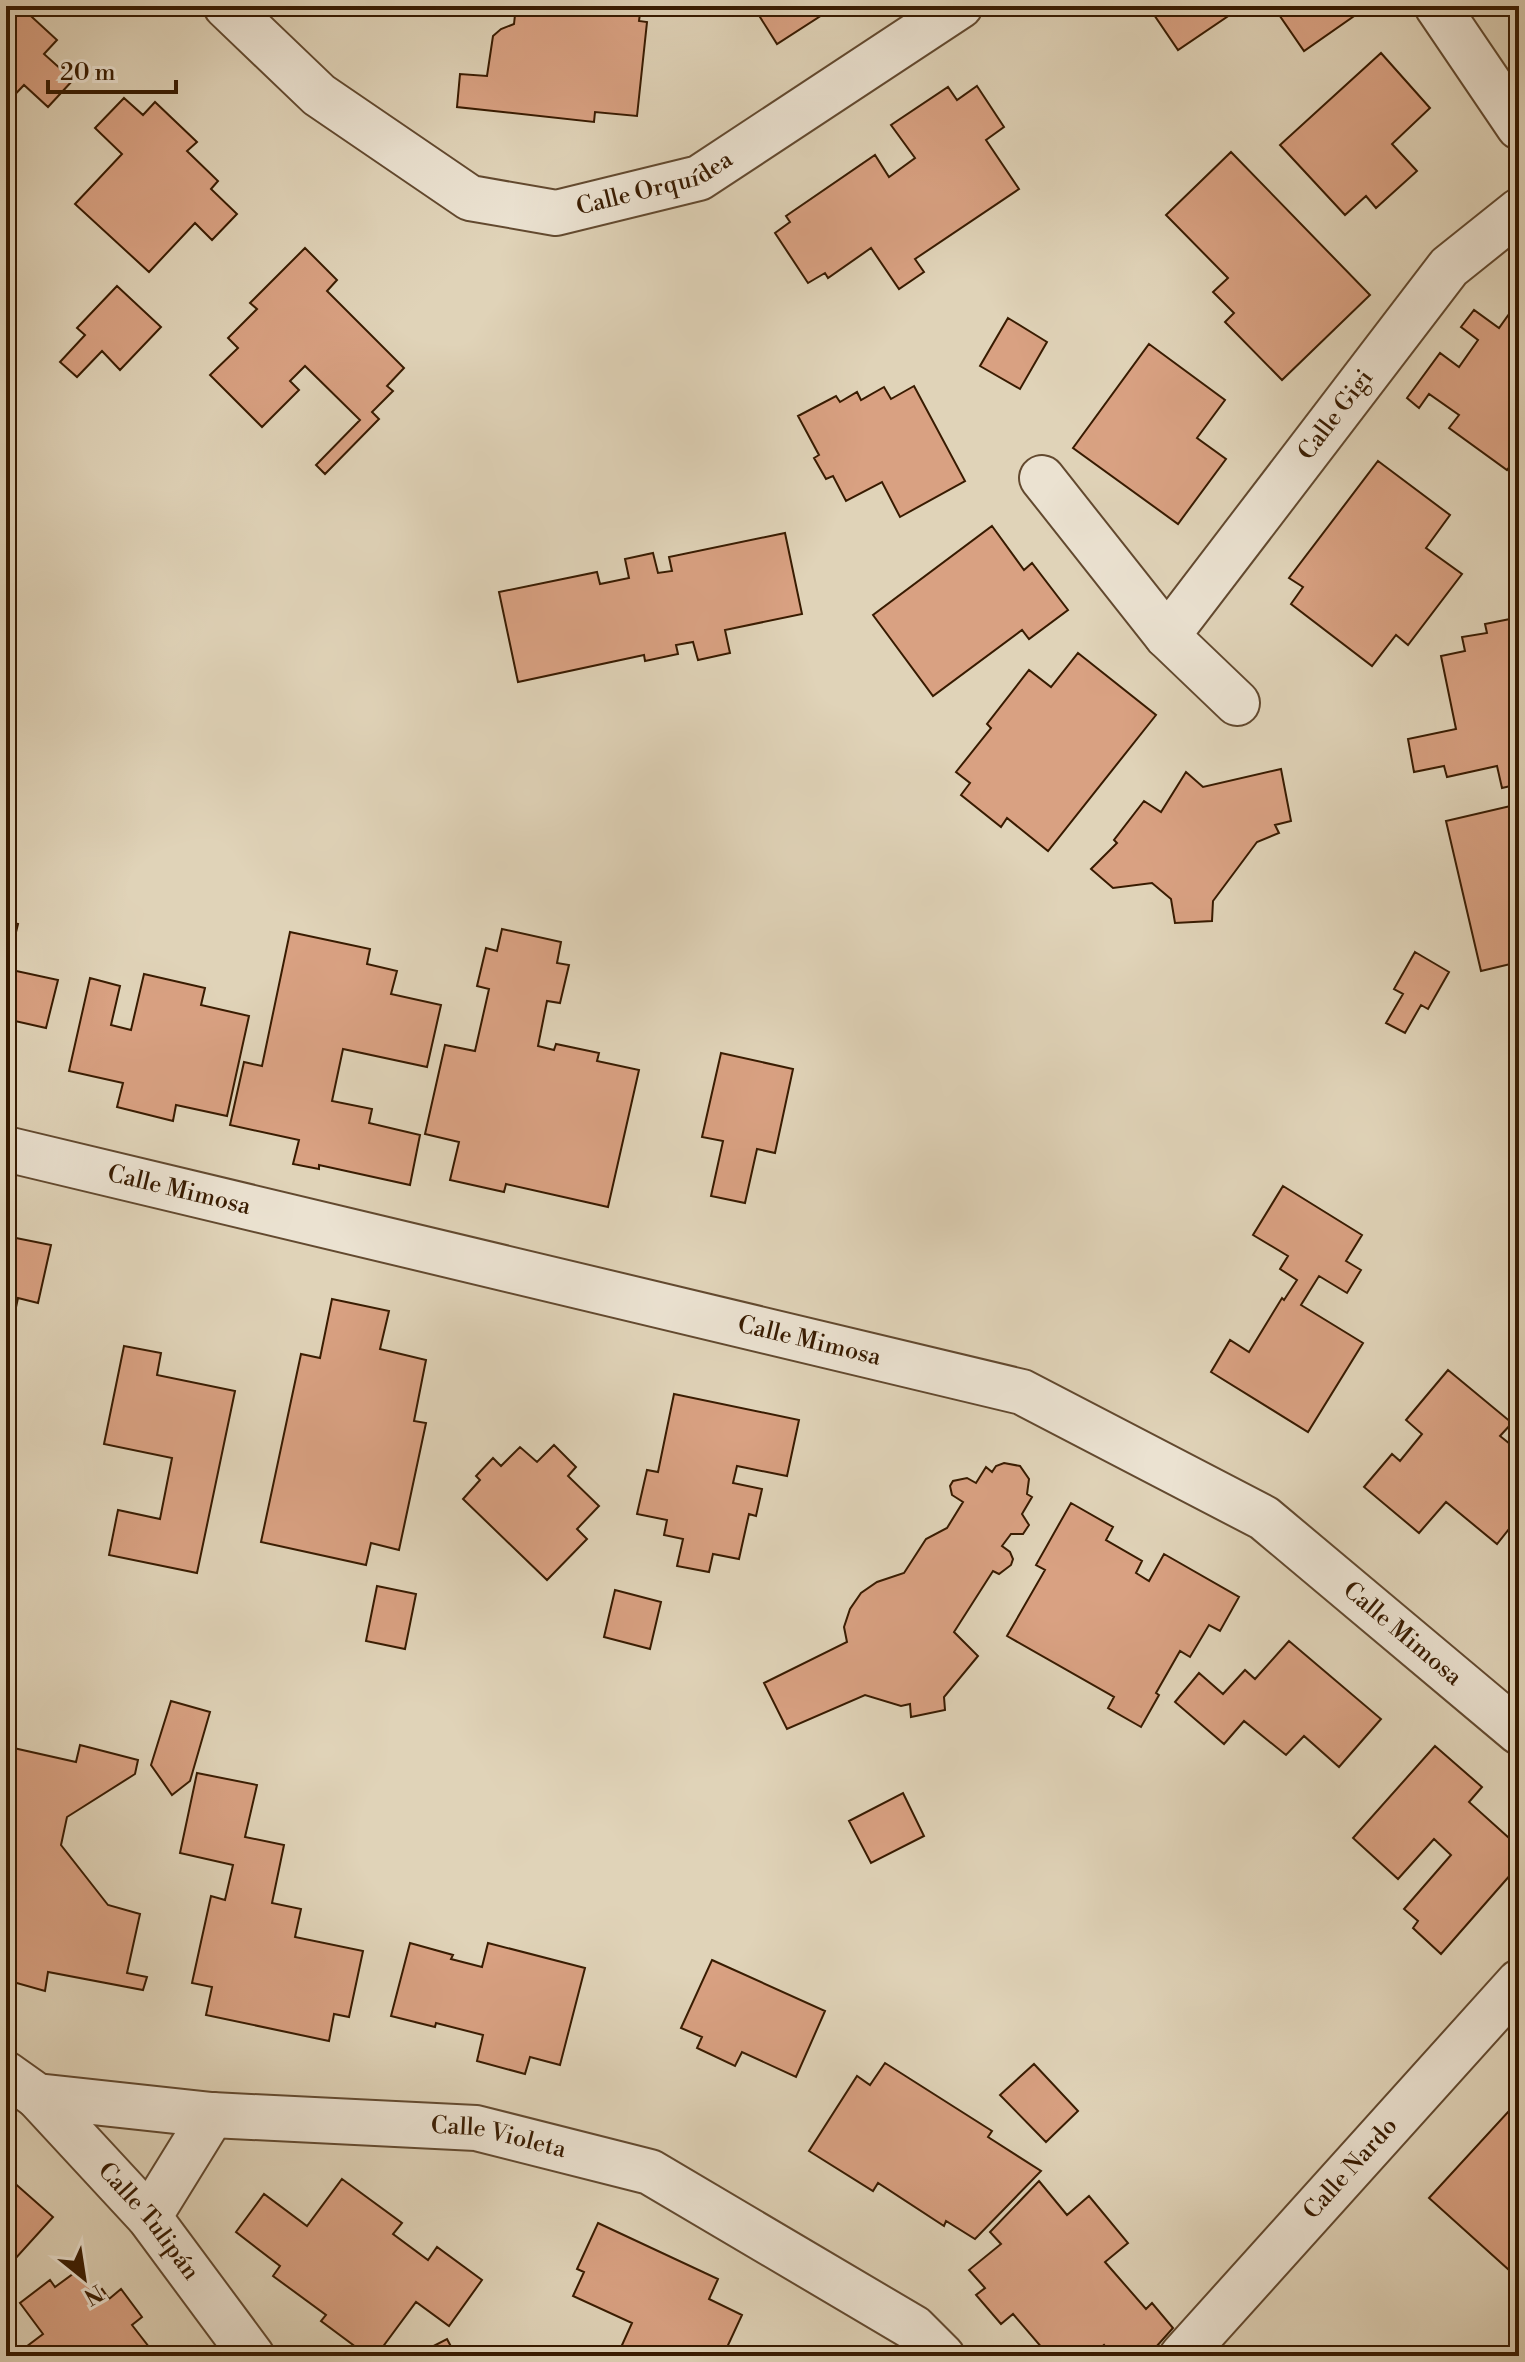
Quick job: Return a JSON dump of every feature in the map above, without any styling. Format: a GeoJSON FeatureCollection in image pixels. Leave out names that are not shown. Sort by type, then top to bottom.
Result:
{"type":"FeatureCollection","features":[{"type":"Feature","properties":{"kind":"street","name":"Calle Orquídea"},"geometry":{"type":"LineString","coordinates":[[226,6],[319,95],[470,198],[556,213],[699,178],[960,6]]}},
{"type":"Feature","properties":{"kind":"street"},"geometry":{"type":"LineString","coordinates":[[1437,6],[1519,127]]}},
{"type":"Feature","properties":{"kind":"street","name":"Calle Gigi"},"geometry":{"type":"LineString","coordinates":[[1167,636],[1449,267],[1519,211]]}},
{"type":"Feature","properties":{"kind":"street"},"geometry":{"type":"LineString","coordinates":[[1042,478],[1167,636],[1237,703]]}},
{"type":"Feature","properties":{"kind":"street","name":"Calle Mimosa"},"geometry":{"type":"LineString","coordinates":[[6,1149],[1022,1392],[1264,1518],[1519,1732]]}},
{"type":"Feature","properties":{"kind":"street","name":"Calle Nardo"},"geometry":{"type":"LineString","coordinates":[[1182,2356],[1519,1982]]}},
{"type":"Feature","properties":{"kind":"street","name":"Calle Violeta"},"geometry":{"type":"LineString","coordinates":[[22,2085],[212,2115],[476,2128],[650,2172],[914,2328],[942,2356]]}},
{"type":"Feature","properties":{"kind":"street","name":"Calle Tulipán"},"geometry":{"type":"LineString","coordinates":[[22,2085],[149,2217],[252,2356]]}},
{"type":"Feature","properties":{"kind":"street"},"geometry":{"type":"LineString","coordinates":[[149,2217],[212,2115]]}},
{"type":"Feature","properties":{"kind":"building"},"geometry":{"type":"Polygon","coordinates":[[[12,6],[20,6],[57,40],[44,54],[73,80],[48,107],[24,85],[6,104],[6,13],[12,6]]]}},
{"type":"Feature","properties":{"kind":"building"},"geometry":{"type":"Polygon","coordinates":[[[516,6],[641,6],[639,21],[647,22],[637,116],[595,112],[594,122],[457,107],[460,74],[487,76],[493,36],[514,24],[516,6]]]}},
{"type":"Feature","properties":{"kind":"building"},"geometry":{"type":"Polygon","coordinates":[[[753,6],[836,6],[777,44],[753,6]]]}},
{"type":"Feature","properties":{"kind":"building"},"geometry":{"type":"Polygon","coordinates":[[[1148,6],[1243,6],[1178,50],[1148,6]]]}},
{"type":"Feature","properties":{"kind":"building"},"geometry":{"type":"Polygon","coordinates":[[[1273,6],[1351,6],[1357,14],[1304,51],[1273,6]]]}},
{"type":"Feature","properties":{"kind":"building"},"geometry":{"type":"Polygon","coordinates":[[[1381,53],[1430,108],[1392,144],[1417,171],[1376,208],[1366,196],[1345,215],[1280,145],[1381,53]]]}},
{"type":"Feature","properties":{"kind":"building"},"geometry":{"type":"Polygon","coordinates":[[[977,86],[1004,127],[986,140],[1019,189],[915,259],[924,272],[899,289],[871,248],[828,278],[825,273],[808,283],[775,233],[790,222],[786,216],[875,155],[889,177],[915,158],[891,125],[948,87],[957,100],[977,86]]]}},
{"type":"Feature","properties":{"kind":"building"},"geometry":{"type":"Polygon","coordinates":[[[124,98],[143,115],[155,102],[197,142],[187,151],[218,181],[211,189],[237,214],[212,240],[195,223],[149,272],[75,204],[122,154],[95,128],[124,98]]]}},
{"type":"Feature","properties":{"kind":"building"},"geometry":{"type":"Polygon","coordinates":[[[1231,152],[1370,295],[1282,380],[1225,322],[1234,313],[1213,292],[1228,278],[1166,215],[1231,152]]]}},
{"type":"Feature","properties":{"kind":"building"},"geometry":{"type":"Polygon","coordinates":[[[305,248],[337,280],[327,291],[404,368],[387,386],[393,391],[372,412],[379,419],[325,474],[316,465],[360,420],[305,366],[290,381],[299,390],[262,427],[210,375],[238,348],[228,338],[257,309],[250,303],[305,248]]]}},
{"type":"Feature","properties":{"kind":"building"},"geometry":{"type":"Polygon","coordinates":[[[117,286],[161,327],[120,370],[102,351],[77,377],[60,362],[85,335],[77,328],[117,286]]]}},
{"type":"Feature","properties":{"kind":"building"},"geometry":{"type":"Polygon","coordinates":[[[1519,300],[1519,454],[1507,470],[1449,428],[1459,415],[1429,394],[1419,408],[1407,398],[1440,353],[1459,367],[1478,340],[1461,327],[1474,310],[1499,328],[1519,300]]]}},
{"type":"Feature","properties":{"kind":"building"},"geometry":{"type":"Polygon","coordinates":[[[1008,318],[1047,342],[1020,389],[980,366],[1008,318]]]}},
{"type":"Feature","properties":{"kind":"building"},"geometry":{"type":"Polygon","coordinates":[[[1149,344],[1225,400],[1197,438],[1226,459],[1178,524],[1073,448],[1149,344]]]}},
{"type":"Feature","properties":{"kind":"building"},"geometry":{"type":"Polygon","coordinates":[[[914,386],[965,481],[900,517],[882,482],[846,501],[833,476],[826,479],[814,458],[819,455],[798,416],[836,396],[840,402],[857,392],[861,400],[884,387],[891,399],[914,386]]]}},
{"type":"Feature","properties":{"kind":"building"},"geometry":{"type":"Polygon","coordinates":[[[1378,461],[1450,515],[1426,548],[1462,574],[1408,645],[1396,635],[1372,666],[1291,604],[1303,587],[1289,578],[1378,461]]]}},
{"type":"Feature","properties":{"kind":"building"},"geometry":{"type":"Polygon","coordinates":[[[992,526],[1024,570],[1032,563],[1068,610],[1029,639],[1022,630],[933,696],[873,615],[992,526]]]}},
{"type":"Feature","properties":{"kind":"building"},"geometry":{"type":"Polygon","coordinates":[[[785,533],[802,614],[725,630],[730,653],[698,660],[693,642],[676,645],[678,654],[645,661],[644,655],[518,682],[499,592],[597,572],[600,584],[629,578],[625,559],[653,553],[658,573],[672,571],[669,557],[785,533]]]}},
{"type":"Feature","properties":{"kind":"building"},"geometry":{"type":"Polygon","coordinates":[[[1515,618],[1519,627],[1519,784],[1502,788],[1497,766],[1447,777],[1444,766],[1414,772],[1408,739],[1456,729],[1441,656],[1465,651],[1462,637],[1487,633],[1485,624],[1515,618]]]}},
{"type":"Feature","properties":{"kind":"building"},"geometry":{"type":"Polygon","coordinates":[[[1078,653],[1156,715],[1048,851],[1007,818],[1001,827],[961,795],[970,783],[956,772],[991,728],[987,724],[1029,670],[1051,687],[1078,653]]]}},
{"type":"Feature","properties":{"kind":"building"},"geometry":{"type":"Polygon","coordinates":[[[1281,769],[1291,821],[1275,825],[1279,833],[1257,842],[1213,901],[1212,921],[1175,923],[1171,899],[1152,883],[1113,888],[1091,869],[1117,843],[1114,840],[1144,801],[1161,812],[1186,772],[1203,787],[1281,769]]]}},
{"type":"Feature","properties":{"kind":"building"},"geometry":{"type":"Polygon","coordinates":[[[1519,804],[1519,962],[1481,971],[1446,821],[1519,804]]]}},
{"type":"Feature","properties":{"kind":"building"},"geometry":{"type":"Polygon","coordinates":[[[6,921],[18,924],[7,969],[58,980],[46,1028],[6,1019],[6,921]]]}},
{"type":"Feature","properties":{"kind":"building"},"geometry":{"type":"Polygon","coordinates":[[[502,929],[561,942],[557,963],[569,965],[560,1003],[547,1001],[538,1046],[554,1050],[556,1044],[599,1053],[597,1061],[639,1070],[608,1207],[506,1184],[504,1192],[450,1180],[459,1142],[425,1134],[445,1045],[475,1051],[489,989],[477,986],[486,948],[497,951],[502,929]]]}},
{"type":"Feature","properties":{"kind":"building"},"geometry":{"type":"Polygon","coordinates":[[[290,932],[370,949],[367,964],[397,971],[391,994],[441,1005],[427,1067],[343,1049],[332,1101],[372,1109],[369,1123],[420,1135],[410,1185],[319,1165],[319,1169],[293,1164],[299,1140],[230,1125],[244,1062],[262,1066],[290,932]]]}},
{"type":"Feature","properties":{"kind":"building"},"geometry":{"type":"Polygon","coordinates":[[[1415,952],[1449,972],[1428,1009],[1421,1005],[1405,1033],[1386,1023],[1403,994],[1394,989],[1415,952]]]}},
{"type":"Feature","properties":{"kind":"building"},"geometry":{"type":"Polygon","coordinates":[[[144,974],[205,988],[201,1005],[249,1016],[227,1116],[176,1105],[173,1121],[117,1107],[123,1083],[69,1071],[90,978],[120,986],[111,1025],[131,1030],[144,974]]]}},
{"type":"Feature","properties":{"kind":"building"},"geometry":{"type":"Polygon","coordinates":[[[721,1053],[793,1069],[775,1153],[757,1149],[745,1203],[711,1196],[723,1141],[702,1137],[721,1053]]]}},
{"type":"Feature","properties":{"kind":"building"},"geometry":{"type":"Polygon","coordinates":[[[1283,1186],[1362,1235],[1346,1261],[1361,1270],[1347,1293],[1319,1276],[1301,1305],[1363,1343],[1308,1432],[1211,1372],[1230,1340],[1249,1352],[1282,1298],[1284,1300],[1297,1280],[1280,1269],[1288,1256],[1253,1235],[1283,1186]]]}},
{"type":"Feature","properties":{"kind":"building"},"geometry":{"type":"Polygon","coordinates":[[[6,1236],[51,1245],[38,1303],[18,1298],[8,1344],[6,1236]]]}},
{"type":"Feature","properties":{"kind":"building"},"geometry":{"type":"Polygon","coordinates":[[[332,1299],[389,1311],[380,1349],[426,1360],[414,1421],[426,1423],[399,1550],[371,1543],[366,1565],[261,1542],[301,1354],[320,1358],[332,1299]]]}},
{"type":"Feature","properties":{"kind":"building"},"geometry":{"type":"Polygon","coordinates":[[[124,1346],[161,1353],[157,1375],[235,1391],[197,1573],[109,1555],[118,1510],[160,1519],[172,1458],[104,1444],[124,1346]]]}},
{"type":"Feature","properties":{"kind":"building"},"geometry":{"type":"Polygon","coordinates":[[[1448,1370],[1512,1423],[1500,1436],[1515,1448],[1519,1443],[1519,1520],[1497,1544],[1446,1502],[1419,1533],[1364,1487],[1392,1454],[1400,1461],[1422,1434],[1406,1420],[1448,1370]]]}},
{"type":"Feature","properties":{"kind":"building"},"geometry":{"type":"Polygon","coordinates":[[[674,1394],[799,1420],[787,1476],[737,1466],[733,1483],[762,1489],[756,1516],[749,1514],[739,1559],[713,1554],[709,1572],[677,1566],[683,1539],[664,1535],[667,1520],[637,1514],[647,1470],[658,1472],[674,1394]]]}},
{"type":"Feature","properties":{"kind":"building"},"geometry":{"type":"Polygon","coordinates":[[[554,1445],[576,1467],[568,1476],[599,1506],[577,1529],[587,1539],[547,1580],[463,1499],[480,1480],[476,1476],[493,1458],[501,1466],[520,1447],[537,1462],[554,1445]]]}},
{"type":"Feature","properties":{"kind":"building"},"geometry":{"type":"Polygon","coordinates":[[[1004,1463],[1020,1466],[1029,1479],[1027,1494],[1032,1497],[1022,1514],[1029,1525],[1023,1534],[1011,1534],[1002,1546],[1010,1552],[1013,1559],[1011,1565],[999,1574],[993,1571],[954,1632],[978,1656],[944,1697],[945,1710],[911,1717],[910,1704],[901,1706],[865,1695],[787,1729],[764,1683],[847,1642],[844,1627],[850,1609],[861,1593],[877,1582],[904,1573],[926,1539],[947,1528],[963,1502],[952,1495],[950,1486],[953,1481],[967,1478],[976,1483],[986,1467],[992,1472],[1004,1463]]]}},
{"type":"Feature","properties":{"kind":"building"},"geometry":{"type":"Polygon","coordinates":[[[1071,1503],[1113,1527],[1106,1540],[1142,1561],[1136,1573],[1149,1581],[1164,1554],[1239,1597],[1220,1631],[1209,1625],[1190,1657],[1180,1651],[1141,1727],[1108,1708],[1114,1697],[1007,1636],[1045,1570],[1036,1565],[1071,1503]]]}},
{"type":"Feature","properties":{"kind":"building"},"geometry":{"type":"Polygon","coordinates":[[[377,1586],[416,1594],[405,1649],[366,1641],[377,1586]]]}},
{"type":"Feature","properties":{"kind":"building"},"geometry":{"type":"Polygon","coordinates":[[[615,1590],[661,1602],[650,1649],[604,1637],[615,1590]]]}},
{"type":"Feature","properties":{"kind":"building"},"geometry":{"type":"Polygon","coordinates":[[[1289,1641],[1381,1719],[1339,1767],[1304,1736],[1286,1755],[1244,1721],[1224,1744],[1175,1702],[1199,1673],[1223,1694],[1245,1670],[1255,1679],[1289,1641]]]}},
{"type":"Feature","properties":{"kind":"building"},"geometry":{"type":"Polygon","coordinates":[[[171,1701],[210,1712],[190,1781],[172,1795],[151,1765],[171,1701]]]}},
{"type":"Feature","properties":{"kind":"building"},"geometry":{"type":"Polygon","coordinates":[[[80,1745],[138,1760],[135,1774],[67,1817],[61,1845],[108,1905],[140,1914],[127,1973],[147,1977],[143,1990],[48,1972],[45,1991],[6,1980],[6,1937],[13,1906],[6,1904],[6,1761],[9,1747],[76,1762],[80,1745]]]}},
{"type":"Feature","properties":{"kind":"building"},"geometry":{"type":"Polygon","coordinates":[[[1435,1746],[1482,1787],[1469,1802],[1519,1847],[1519,1865],[1441,1954],[1413,1928],[1418,1921],[1404,1909],[1451,1855],[1434,1839],[1398,1879],[1353,1838],[1435,1746]]]}},
{"type":"Feature","properties":{"kind":"building"},"geometry":{"type":"Polygon","coordinates":[[[197,1773],[257,1785],[245,1837],[284,1845],[272,1903],[301,1909],[295,1937],[363,1951],[349,2017],[334,2014],[329,2041],[206,2015],[212,1987],[192,1983],[211,1896],[225,1900],[233,1865],[180,1853],[197,1773]]]}},
{"type":"Feature","properties":{"kind":"building"},"geometry":{"type":"Polygon","coordinates":[[[903,1793],[924,1836],[871,1863],[849,1821],[903,1793]]]}},
{"type":"Feature","properties":{"kind":"building"},"geometry":{"type":"Polygon","coordinates":[[[410,1943],[482,1967],[488,1943],[585,1968],[560,2065],[530,2057],[525,2074],[477,2061],[483,2035],[391,2016],[410,1943]]]}},
{"type":"Feature","properties":{"kind":"building"},"geometry":{"type":"Polygon","coordinates":[[[712,1960],[825,2011],[796,2077],[742,2052],[735,2066],[697,2048],[702,2037],[681,2028],[712,1960]]]}},
{"type":"Feature","properties":{"kind":"building"},"geometry":{"type":"Polygon","coordinates":[[[885,2063],[992,2131],[988,2137],[1041,2171],[975,2239],[946,2221],[944,2226],[878,2183],[873,2191],[809,2151],[857,2076],[870,2085],[885,2063]]]}},
{"type":"Feature","properties":{"kind":"building"},"geometry":{"type":"Polygon","coordinates":[[[1034,2064],[1078,2111],[1046,2142],[1000,2095],[1034,2064]]]}},
{"type":"Feature","properties":{"kind":"building"},"geometry":{"type":"Polygon","coordinates":[[[1519,2100],[1519,2258],[1509,2270],[1429,2198],[1519,2100]]]}},
{"type":"Feature","properties":{"kind":"building"},"geometry":{"type":"Polygon","coordinates":[[[342,2179],[402,2223],[393,2234],[428,2260],[437,2247],[482,2280],[449,2326],[416,2302],[376,2356],[368,2356],[321,2321],[326,2315],[273,2276],[280,2266],[236,2232],[264,2194],[307,2226],[342,2179]]]}},
{"type":"Feature","properties":{"kind":"building"},"geometry":{"type":"Polygon","coordinates":[[[11,2180],[53,2217],[6,2269],[6,2185],[11,2180]]]}},
{"type":"Feature","properties":{"kind":"building"},"geometry":{"type":"Polygon","coordinates":[[[1039,2181],[1067,2215],[1089,2196],[1128,2243],[1105,2262],[1146,2309],[1152,2303],[1173,2328],[1148,2356],[1113,2356],[1104,2345],[1091,2356],[1049,2356],[1013,2314],[1001,2324],[976,2295],[985,2288],[969,2270],[1001,2244],[990,2232],[1039,2181]]]}},
{"type":"Feature","properties":{"kind":"building"},"geometry":{"type":"Polygon","coordinates":[[[598,2223],[718,2279],[709,2299],[742,2315],[723,2356],[618,2354],[632,2323],[573,2296],[584,2272],[577,2269],[598,2223]]]}},
{"type":"Feature","properties":{"kind":"building"},"geometry":{"type":"Polygon","coordinates":[[[77,2271],[95,2295],[102,2289],[109,2299],[121,2289],[142,2317],[132,2325],[156,2356],[14,2356],[43,2334],[20,2303],[50,2280],[55,2287],[77,2271]]]}},
{"type":"Feature","properties":{"kind":"building"},"geometry":{"type":"Polygon","coordinates":[[[447,2339],[456,2356],[414,2356],[447,2339]]]}}]}
